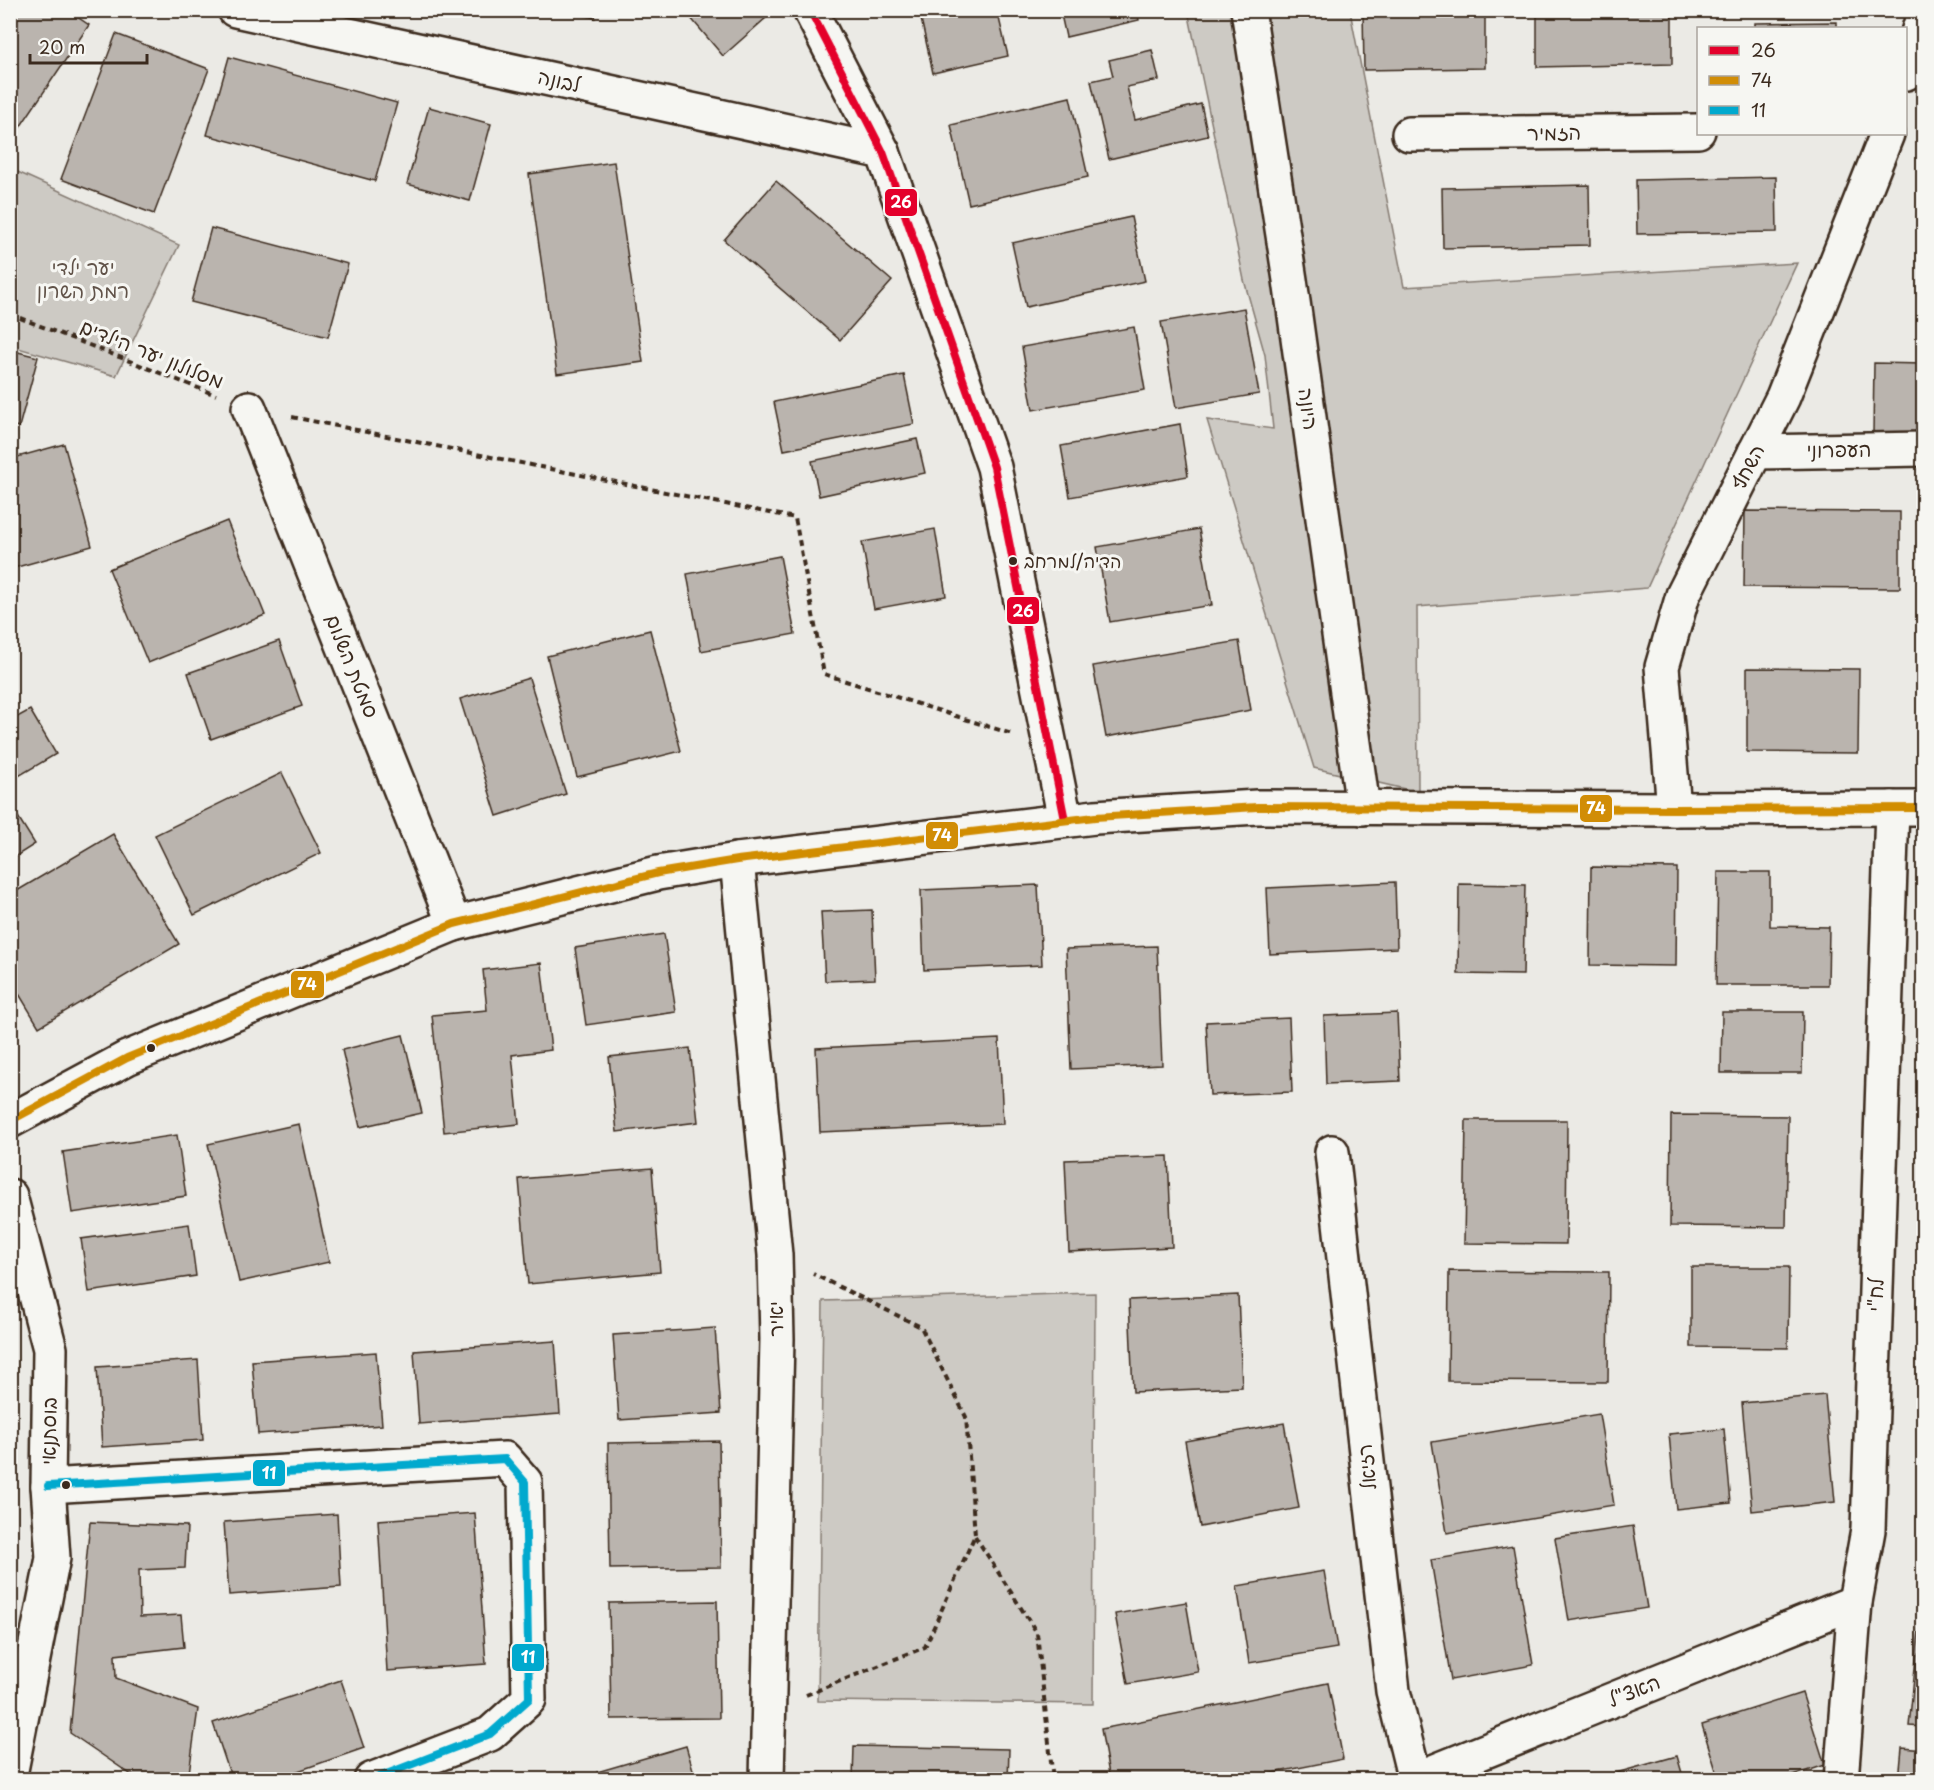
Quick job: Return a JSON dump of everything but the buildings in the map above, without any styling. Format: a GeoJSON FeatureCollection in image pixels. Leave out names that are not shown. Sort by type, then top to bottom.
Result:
{"type":"FeatureCollection","features":[{"type":"Feature","properties":{"kind":"street","name":"לבונה"},"geometry":{"type":"LineString","coordinates":[[235,10],[883,152]]}},
{"type":"Feature","properties":{"kind":"street"},"geometry":{"type":"LineString","coordinates":[[810,10],[883,152],[994,467],[1065,820]]}},
{"type":"Feature","properties":{"kind":"street","name":"היונה"},"geometry":{"type":"LineString","coordinates":[[1248,10],[1290,280],[1363,808]]}},
{"type":"Feature","properties":{"kind":"street"},"geometry":{"type":"LineString","coordinates":[[1907,66],[1923,13]]}},
{"type":"Feature","properties":{"kind":"street","name":"הזמיר"},"geometry":{"type":"LineString","coordinates":[[1408,134],[1697,131]]}},
{"type":"Feature","properties":{"kind":"street","name":"השחף"},"geometry":{"type":"LineString","coordinates":[[1674,809],[1662,667],[1683,595],[1783,397],[1887,135]]}},
{"type":"Feature","properties":{"kind":"street","name":"סמטת השלום"},"geometry":{"type":"LineString","coordinates":[[249,408],[454,924]]}},
{"type":"Feature","properties":{"kind":"street","name":"העפרוני"},"geometry":{"type":"LineString","coordinates":[[1755,452],[1923,449]]}},
{"type":"Feature","properties":{"kind":"street"},"geometry":{"type":"LineString","coordinates":[[10,1121],[127,1058],[454,924],[658,873],[737,860],[1065,820],[1257,807],[1674,809],[1923,807]]}},
{"type":"Feature","properties":{"kind":"street","name":"לח\"י"},"geometry":{"type":"LineString","coordinates":[[1841,1779],[1855,1602],[1868,1530],[1892,808]]}},
{"type":"Feature","properties":{"kind":"street","name":"יאיר"},"geometry":{"type":"LineString","coordinates":[[737,860],[775,1255],[777,1351],[767,1779]]}},
{"type":"Feature","properties":{"kind":"street","name":"רזיאל"},"geometry":{"type":"LineString","coordinates":[[1332,1152],[1393,1690],[1414,1779]]}},
{"type":"Feature","properties":{"kind":"street","name":"בוסתנאי"},"geometry":{"type":"LineString","coordinates":[[10,1196],[50,1349],[48,1486],[52,1558],[10,1775]]}},
{"type":"Feature","properties":{"kind":"street"},"geometry":{"type":"LineString","coordinates":[[48,1486],[505,1459],[525,1482],[530,1699],[490,1734],[371,1779]]}},
{"type":"Feature","properties":{"kind":"street","name":"האצ\"ל"},"geometry":{"type":"LineString","coordinates":[[1414,1779],[1855,1602]]}},
{"type":"Feature","properties":{"kind":"path","name":"מסלולון יער הילדים"},"geometry":{"type":"LineString","coordinates":[[10,314],[249,408],[795,519],[824,674],[1050,747]]}},
{"type":"Feature","properties":{"kind":"path"},"geometry":{"type":"LineString","coordinates":[[775,1255],[921,1327],[966,1417],[975,1535],[1037,1633],[1053,1779]]}},
{"type":"Feature","properties":{"kind":"path"},"geometry":{"type":"LineString","coordinates":[[769,1710],[925,1647],[975,1535]]}},
{"type":"Feature","properties":{"kind":"green space"},"geometry":{"type":"Polygon","coordinates":[[[1188,11],[1350,11],[1404,287],[1797,263],[1647,588],[1417,607],[1418,792],[1314,768],[1207,420],[1273,429],[1265,355],[1244,280],[1188,11]]]}},
{"type":"Feature","properties":{"kind":"green space","name":"יער ילדי רמת השרון"},"geometry":{"type":"Polygon","coordinates":[[[11,169],[179,245],[116,376],[11,346],[11,169]]]}},
{"type":"Feature","properties":{"kind":"green space"},"geometry":{"type":"Polygon","coordinates":[[[1095,1293],[1093,1704],[818,1701],[823,1301],[1095,1293]]]}},
{"type":"Feature","properties":{"kind":"transit line","name":"26"},"geometry":{"type":"LineString","coordinates":[[810,10],[883,152],[994,467],[1065,820]]}},
{"type":"Feature","properties":{"kind":"transit line","name":"74"},"geometry":{"type":"LineString","coordinates":[[10,1121],[127,1058],[454,924],[658,873],[737,860],[1095,817],[1257,807],[1924,808]]}},
{"type":"Feature","properties":{"kind":"transit line","name":"11"},"geometry":{"type":"LineString","coordinates":[[48,1486],[505,1459],[525,1482],[529,1699],[490,1734],[371,1780]]}},
{"type":"Feature","properties":{"kind":"place","name":"הדיה/למרחב"},"geometry":{"type":"Point","coordinates":[1013,561]}}]}
